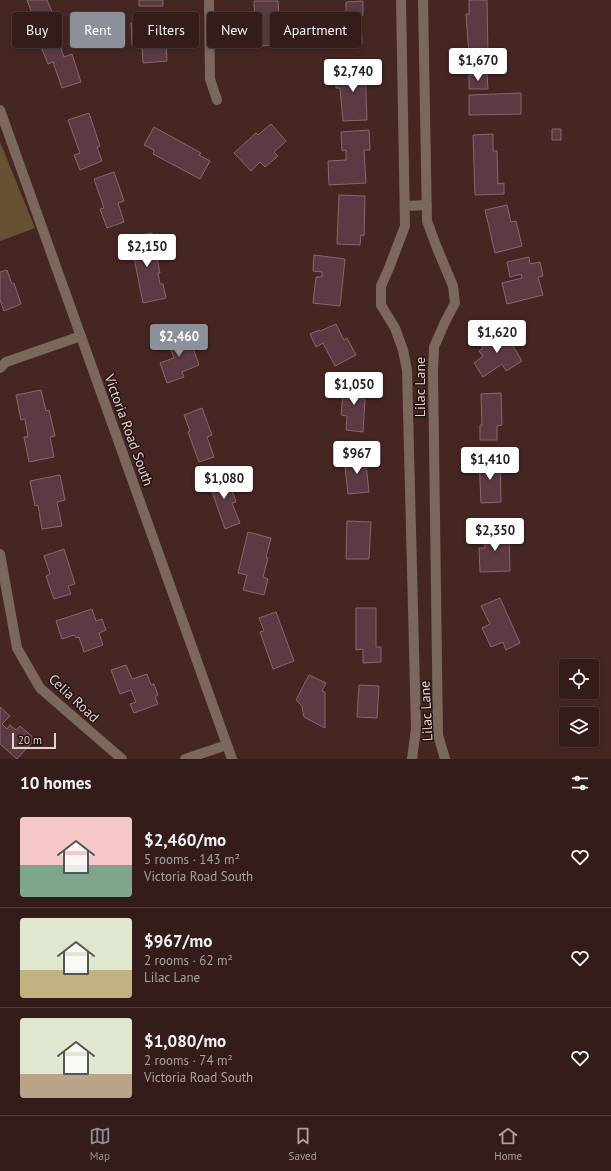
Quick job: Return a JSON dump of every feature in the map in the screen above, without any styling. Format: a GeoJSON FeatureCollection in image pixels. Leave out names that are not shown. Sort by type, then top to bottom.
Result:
{"type":"FeatureCollection","features":[{"type":"Feature","properties":{"kind":"street"},"geometry":{"type":"LineString","coordinates":[[208,0],[210,79],[217,100]]}},
{"type":"Feature","properties":{"kind":"street","name":"Lilac Lane"},"geometry":{"type":"LineString","coordinates":[[401,0],[405,226],[381,286],[381,305],[395,328],[403,350],[407,370],[416,729],[412,759]]}},
{"type":"Feature","properties":{"kind":"street","name":"Lilac Lane"},"geometry":{"type":"LineString","coordinates":[[423,0],[427,221],[453,286],[455,303],[434,347],[433,371],[438,735],[445,759]]}},
{"type":"Feature","properties":{"kind":"street","name":"Victoria Road South"},"geometry":{"type":"LineString","coordinates":[[0,110],[232,759]]}},
{"type":"Feature","properties":{"kind":"street"},"geometry":{"type":"LineString","coordinates":[[404,206],[427,205]]}},
{"type":"Feature","properties":{"kind":"street"},"geometry":{"type":"LineString","coordinates":[[0,368],[6,362],[81,336]]}},
{"type":"Feature","properties":{"kind":"street","name":"Celia Road"},"geometry":{"type":"LineString","coordinates":[[0,554],[17,648],[40,688],[122,759]]}},
{"type":"Feature","properties":{"kind":"street"},"geometry":{"type":"LineString","coordinates":[[185,759],[227,745]]}},
{"type":"Feature","properties":{"kind":"shaded area"},"geometry":{"type":"Polygon","coordinates":[[[0,142],[35,228],[0,241],[0,142]]]}},
{"type":"Feature","properties":{"kind":"building"},"geometry":{"type":"Polygon","coordinates":[[[27,0],[47,0],[52,12],[32,12],[27,0]]]}},
{"type":"Feature","properties":{"kind":"building"},"geometry":{"type":"Polygon","coordinates":[[[139,0],[163,0],[163,6],[139,6],[139,0]]]}},
{"type":"Feature","properties":{"kind":"building"},"geometry":{"type":"Polygon","coordinates":[[[469,0],[487,0],[488,54],[469,55],[466,14],[469,14],[469,0]]]}},
{"type":"Feature","properties":{"kind":"building"},"geometry":{"type":"Polygon","coordinates":[[[254,1],[278,1],[279,12],[270,12],[270,46],[262,46],[262,12],[254,12],[254,1]]]}},
{"type":"Feature","properties":{"kind":"building"},"geometry":{"type":"Polygon","coordinates":[[[363,1],[363,15],[361,15],[361,12],[346,12],[346,2],[363,1]]]}},
{"type":"Feature","properties":{"kind":"building"},"geometry":{"type":"Polygon","coordinates":[[[361,15],[362,44],[361,44],[361,15]]]}},
{"type":"Feature","properties":{"kind":"building"},"geometry":{"type":"Polygon","coordinates":[[[131,23],[133,23],[133,45],[132,45],[131,23]]]}},
{"type":"Feature","properties":{"kind":"building"},"geometry":{"type":"Polygon","coordinates":[[[61,48],[64,57],[72,54],[81,82],[62,88],[53,62],[48,64],[42,49],[61,48]]]}},
{"type":"Feature","properties":{"kind":"building"},"geometry":{"type":"Polygon","coordinates":[[[142,48],[166,48],[167,61],[143,63],[142,48]]]}},
{"type":"Feature","properties":{"kind":"building"},"geometry":{"type":"Polygon","coordinates":[[[365,67],[367,120],[343,121],[340,88],[336,88],[335,69],[365,67]]]}},
{"type":"Feature","properties":{"kind":"building"},"geometry":{"type":"Polygon","coordinates":[[[487,74],[488,89],[469,89],[469,75],[487,74]]]}},
{"type":"Feature","properties":{"kind":"building"},"geometry":{"type":"Polygon","coordinates":[[[521,93],[521,114],[469,115],[469,95],[521,93]]]}},
{"type":"Feature","properties":{"kind":"building"},"geometry":{"type":"Polygon","coordinates":[[[89,113],[100,146],[97,147],[102,161],[80,170],[74,155],[80,153],[68,120],[89,113]]]}},
{"type":"Feature","properties":{"kind":"building"},"geometry":{"type":"Polygon","coordinates":[[[271,124],[286,141],[274,152],[278,156],[265,167],[260,162],[251,171],[234,153],[256,133],[258,135],[271,124]]]}},
{"type":"Feature","properties":{"kind":"building"},"geometry":{"type":"Polygon","coordinates":[[[154,127],[201,153],[199,155],[210,161],[200,179],[153,154],[154,150],[144,145],[154,127]]]}},
{"type":"Feature","properties":{"kind":"building"},"geometry":{"type":"Polygon","coordinates":[[[552,129],[561,129],[561,140],[552,140],[552,129]]]}},
{"type":"Feature","properties":{"kind":"building"},"geometry":{"type":"Polygon","coordinates":[[[369,130],[370,150],[364,150],[366,183],[329,185],[328,161],[346,160],[346,150],[342,151],[341,132],[369,130]]]}},
{"type":"Feature","properties":{"kind":"building"},"geometry":{"type":"Polygon","coordinates":[[[493,134],[493,151],[497,151],[498,184],[504,183],[504,194],[475,195],[473,135],[493,134]]]}},
{"type":"Feature","properties":{"kind":"building"},"geometry":{"type":"Polygon","coordinates":[[[114,172],[124,201],[118,203],[124,222],[107,228],[100,209],[104,208],[94,179],[114,172]]]}},
{"type":"Feature","properties":{"kind":"building"},"geometry":{"type":"Polygon","coordinates":[[[339,195],[365,196],[364,236],[361,235],[360,245],[337,244],[339,195]]]}},
{"type":"Feature","properties":{"kind":"building"},"geometry":{"type":"Polygon","coordinates":[[[507,205],[511,222],[516,221],[522,246],[495,253],[485,210],[507,205]]]}},
{"type":"Feature","properties":{"kind":"building"},"geometry":{"type":"Polygon","coordinates":[[[152,233],[160,273],[158,273],[160,284],[163,284],[166,298],[143,303],[130,237],[152,233]]]}},
{"type":"Feature","properties":{"kind":"building"},"geometry":{"type":"Polygon","coordinates":[[[314,255],[345,259],[340,306],[313,303],[316,277],[322,277],[322,272],[313,271],[314,255]]]}},
{"type":"Feature","properties":{"kind":"building"},"geometry":{"type":"Polygon","coordinates":[[[529,257],[530,264],[540,262],[543,276],[538,277],[543,295],[507,304],[502,283],[522,278],[521,274],[510,277],[507,262],[529,257]]]}},
{"type":"Feature","properties":{"kind":"building"},"geometry":{"type":"Polygon","coordinates":[[[7,270],[12,284],[14,283],[21,304],[4,311],[0,300],[0,272],[7,270]]]}},
{"type":"Feature","properties":{"kind":"building"},"geometry":{"type":"Polygon","coordinates":[[[336,324],[344,340],[347,338],[356,355],[335,366],[323,343],[316,347],[310,334],[336,324]]]}},
{"type":"Feature","properties":{"kind":"building"},"geometry":{"type":"Polygon","coordinates":[[[502,328],[522,361],[506,371],[502,364],[483,377],[474,363],[483,356],[479,351],[483,348],[479,343],[502,328]]]}},
{"type":"Feature","properties":{"kind":"building"},"geometry":{"type":"Polygon","coordinates":[[[187,331],[199,365],[182,372],[184,377],[167,383],[160,363],[174,358],[167,339],[187,331]]]}},
{"type":"Feature","properties":{"kind":"building"},"geometry":{"type":"Polygon","coordinates":[[[344,382],[364,383],[363,399],[365,400],[363,432],[346,430],[347,416],[341,415],[344,382]]]}},
{"type":"Feature","properties":{"kind":"building"},"geometry":{"type":"Polygon","coordinates":[[[41,390],[46,411],[49,410],[55,436],[50,437],[54,457],[29,462],[24,437],[28,437],[25,419],[21,420],[16,395],[41,390]]]}},
{"type":"Feature","properties":{"kind":"building"},"geometry":{"type":"Polygon","coordinates":[[[501,393],[502,425],[497,426],[497,440],[480,440],[480,425],[482,425],[481,394],[501,393]]]}},
{"type":"Feature","properties":{"kind":"building"},"geometry":{"type":"Polygon","coordinates":[[[202,408],[212,435],[207,437],[214,457],[199,462],[188,432],[190,431],[184,415],[202,408]]]}},
{"type":"Feature","properties":{"kind":"building"},"geometry":{"type":"Polygon","coordinates":[[[365,455],[369,492],[348,494],[344,458],[365,455]]]}},
{"type":"Feature","properties":{"kind":"building"},"geometry":{"type":"Polygon","coordinates":[[[479,459],[500,459],[501,502],[481,503],[479,459]]]}},
{"type":"Feature","properties":{"kind":"building"},"geometry":{"type":"Polygon","coordinates":[[[226,474],[236,502],[232,503],[240,523],[225,529],[208,480],[226,474]]]}},
{"type":"Feature","properties":{"kind":"building"},"geometry":{"type":"Polygon","coordinates":[[[60,475],[65,500],[57,502],[62,526],[42,529],[38,505],[35,506],[30,481],[60,475]]]}},
{"type":"Feature","properties":{"kind":"building"},"geometry":{"type":"Polygon","coordinates":[[[347,521],[371,522],[369,559],[346,559],[347,521]]]}},
{"type":"Feature","properties":{"kind":"building"},"geometry":{"type":"Polygon","coordinates":[[[509,531],[510,571],[480,572],[479,548],[485,548],[484,532],[509,531]]]}},
{"type":"Feature","properties":{"kind":"building"},"geometry":{"type":"Polygon","coordinates":[[[248,532],[271,538],[263,577],[268,579],[264,595],[243,590],[247,575],[238,573],[248,532]]]}},
{"type":"Feature","properties":{"kind":"building"},"geometry":{"type":"Polygon","coordinates":[[[64,549],[75,584],[68,586],[71,594],[54,599],[46,576],[50,574],[44,556],[64,549]]]}},
{"type":"Feature","properties":{"kind":"building"},"geometry":{"type":"Polygon","coordinates":[[[500,598],[520,643],[506,650],[503,642],[491,647],[482,628],[490,624],[481,606],[500,598]]]}},
{"type":"Feature","properties":{"kind":"building"},"geometry":{"type":"Polygon","coordinates":[[[356,608],[376,608],[376,647],[381,647],[381,662],[363,663],[363,649],[356,650],[356,608]]]}},
{"type":"Feature","properties":{"kind":"building"},"geometry":{"type":"Polygon","coordinates":[[[92,609],[96,621],[102,619],[106,630],[99,633],[103,645],[84,652],[79,637],[76,638],[74,635],[62,639],[56,621],[92,609]]]}},
{"type":"Feature","properties":{"kind":"building"},"geometry":{"type":"Polygon","coordinates":[[[276,612],[294,661],[273,669],[260,632],[264,631],[259,618],[276,612]]]}},
{"type":"Feature","properties":{"kind":"building"},"geometry":{"type":"Polygon","coordinates":[[[126,665],[132,679],[147,674],[151,685],[154,684],[158,695],[155,697],[158,704],[134,713],[130,704],[136,702],[131,690],[120,694],[111,670],[126,665]]]}},
{"type":"Feature","properties":{"kind":"building"},"geometry":{"type":"Polygon","coordinates":[[[309,675],[326,683],[322,691],[325,692],[325,728],[304,717],[302,706],[296,700],[309,675]]]}},
{"type":"Feature","properties":{"kind":"building"},"geometry":{"type":"Polygon","coordinates":[[[359,685],[379,686],[377,718],[357,717],[359,685]]]}},
{"type":"Feature","properties":{"kind":"building"},"geometry":{"type":"Polygon","coordinates":[[[0,707],[10,716],[2,724],[7,729],[10,725],[16,730],[20,726],[35,739],[17,759],[0,744],[0,707]]]}}]}
